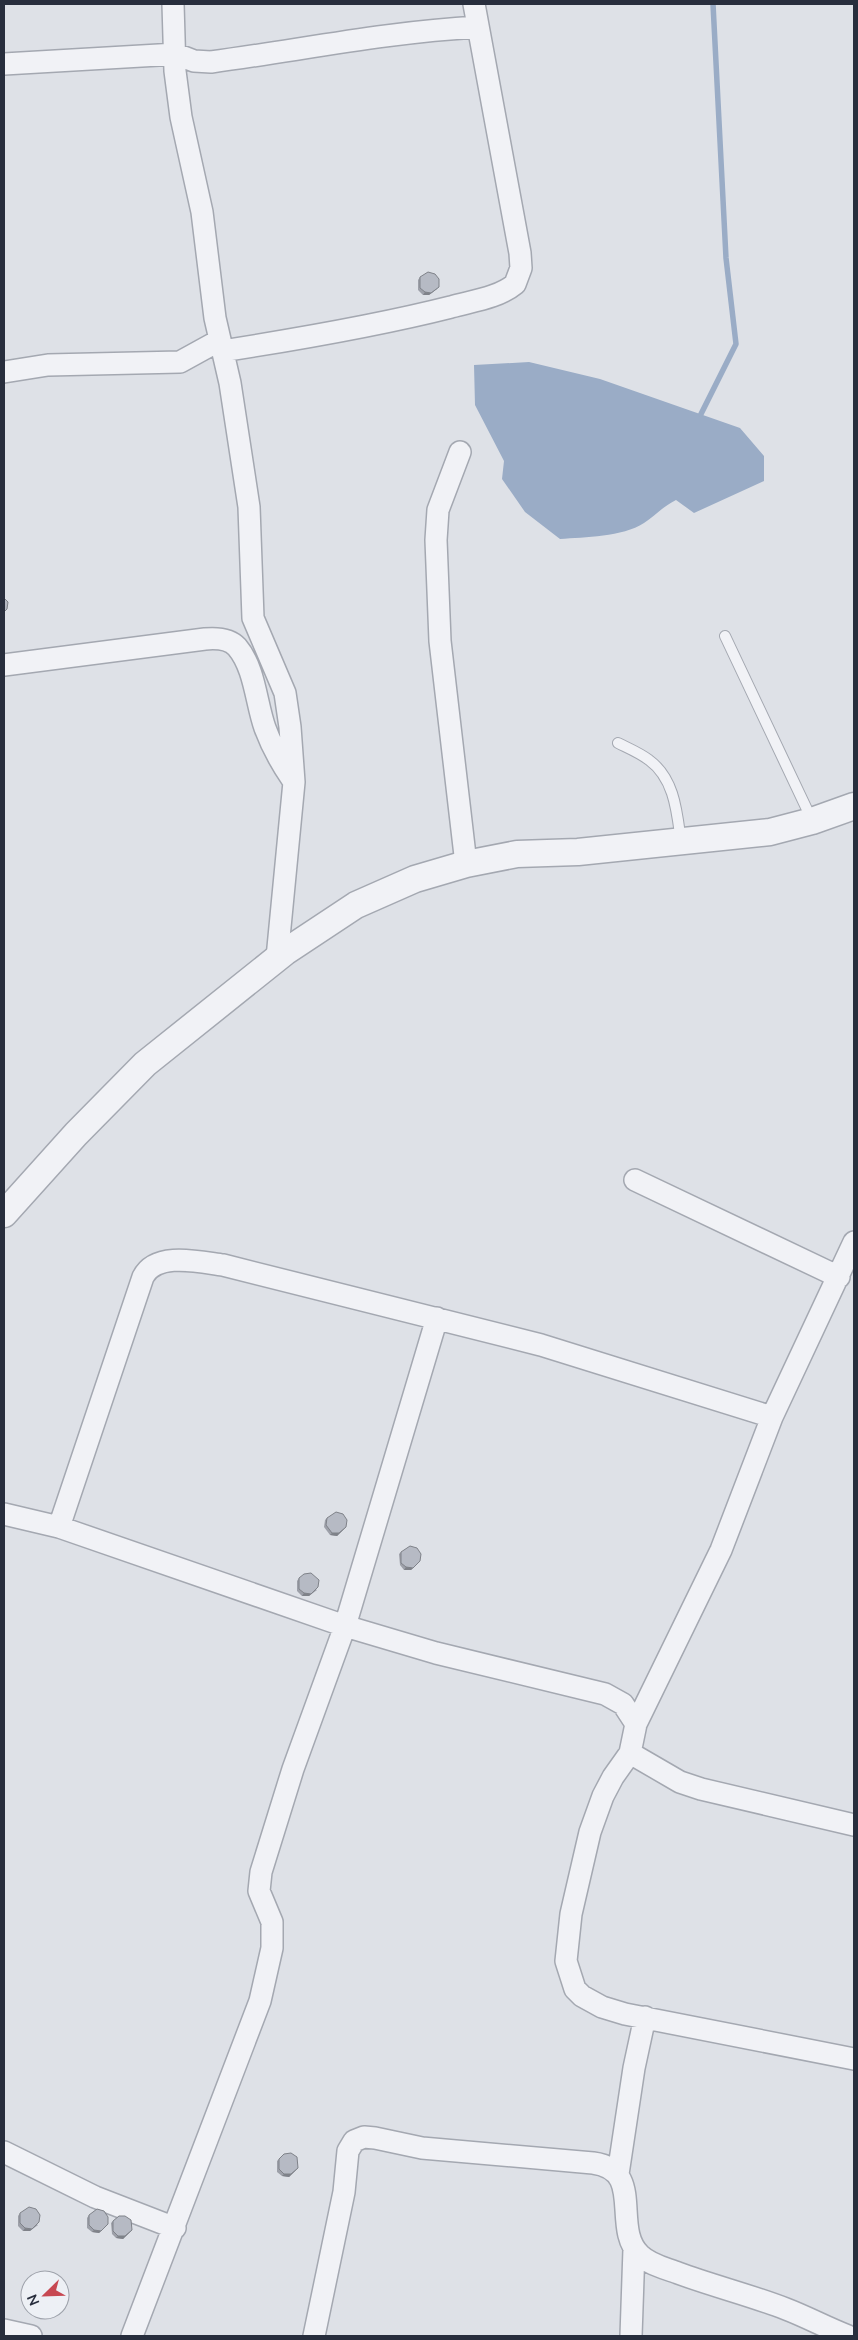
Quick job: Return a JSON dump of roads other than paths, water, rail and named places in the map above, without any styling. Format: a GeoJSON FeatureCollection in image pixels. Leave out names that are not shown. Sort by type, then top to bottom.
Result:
{"type":"FeatureCollection","features":[{"type":"Feature","properties":{"kind":"street"},"geometry":{"type":"LineString","coordinates":[[173,4],[175,70],[181,118],[202,212],[215,318],[249,507],[253,618],[277,671],[288,704],[294,782],[277,958]]}},
{"type":"Feature","properties":{"kind":"street"},"geometry":{"type":"LineString","coordinates":[[4,372],[48,365],[180,362],[221,346],[337,332],[430,312],[498,294],[515,284],[521,268],[520,253],[474,4]]}},
{"type":"Feature","properties":{"kind":"street"},"geometry":{"type":"LineString","coordinates":[[4,64],[176,54],[194,61],[211,62],[354,39],[428,30],[477,27]]}},
{"type":"Feature","properties":{"kind":"street"},"geometry":{"type":"LineString","coordinates":[[460,452],[438,510],[436,540],[440,641],[466,864]]}},
{"type":"Feature","properties":{"kind":"street"},"geometry":{"type":"LineString","coordinates":[[4,665],[205,639],[228,641],[236,646],[244,658],[265,727],[276,754],[294,782]]}},
{"type":"Feature","properties":{"kind":"street"},"geometry":{"type":"LineString","coordinates":[[4,1214],[76,1134],[146,1064],[277,958],[349,909],[415,879],[466,864],[517,854],[578,852],[682,843],[770,832],[812,821],[854,806]]}},
{"type":"Feature","properties":{"kind":"street"},"geometry":{"type":"LineString","coordinates":[[635,1180],[839,1277]]}},
{"type":"Feature","properties":{"kind":"street"},"geometry":{"type":"LineString","coordinates":[[854,1242],[772,1417],[721,1550],[636,1724],[630,1754],[603,1796],[590,1832],[571,1914],[566,1961],[576,1989],[582,1996],[602,2007],[854,2059]]}},
{"type":"Feature","properties":{"kind":"street"},"geometry":{"type":"LineString","coordinates":[[59,1527],[142,1277],[150,1267],[178,1261],[196,1261],[223,1266],[541,1345],[772,1417]]}},
{"type":"Feature","properties":{"kind":"street"},"geometry":{"type":"LineString","coordinates":[[132,2336],[175,2228],[260,2001],[272,1948],[272,1922],[259,1891],[261,1872],[293,1770],[345,1626],[437,1318]]}},
{"type":"Feature","properties":{"kind":"street"},"geometry":{"type":"LineString","coordinates":[[4,1514],[59,1527],[345,1626],[436,1653],[605,1694],[623,1704],[636,1724]]}},
{"type":"Feature","properties":{"kind":"street"},"geometry":{"type":"LineString","coordinates":[[630,1754],[680,1782],[701,1789],[854,1825]]}},
{"type":"Feature","properties":{"kind":"street"},"geometry":{"type":"LineString","coordinates":[[645,2017],[634,2068],[618,2174],[624,2191],[628,2236],[634,2249],[655,2265],[785,2309],[848,2336]]}},
{"type":"Feature","properties":{"kind":"street"},"geometry":{"type":"LineString","coordinates":[[314,2336],[344,2192],[348,2151],[354,2141],[364,2137],[375,2138],[422,2148],[594,2163],[608,2166],[618,2174]]}},
{"type":"Feature","properties":{"kind":"street"},"geometry":{"type":"LineString","coordinates":[[4,2152],[95,2197],[175,2228]]}},
{"type":"Feature","properties":{"kind":"street"},"geometry":{"type":"LineString","coordinates":[[631,2336],[634,2249]]}},
{"type":"Feature","properties":{"kind":"street"},"geometry":{"type":"LineString","coordinates":[[4,2330],[32,2336]]}},
{"type":"Feature","properties":{"kind":"lane"},"geometry":{"type":"LineString","coordinates":[[725,636],[812,821]]}},
{"type":"Feature","properties":{"kind":"lane"},"geometry":{"type":"LineString","coordinates":[[618,743],[650,760],[667,780],[676,806],[682,843]]}},
{"type":"Feature","properties":{"kind":"water"},"geometry":{"type":"Polygon","coordinates":[[[529,362],[600,379],[740,428],[764,456],[764,481],[694,513],[676,500],[635,528],[603,536],[560,539],[525,512],[502,479],[504,461],[475,405],[474,365],[529,362]]]}},
{"type":"Feature","properties":{"kind":"waterway"},"geometry":{"type":"LineString","coordinates":[[701,414],[736,344],[726,258],[713,4]]}}]}
